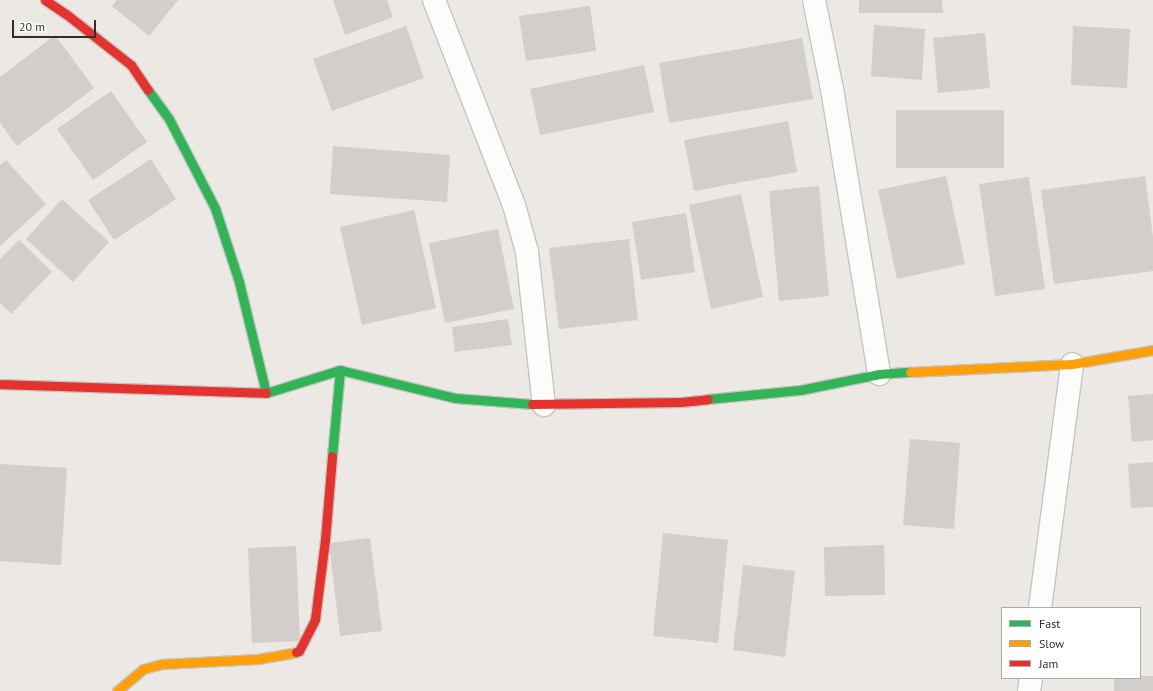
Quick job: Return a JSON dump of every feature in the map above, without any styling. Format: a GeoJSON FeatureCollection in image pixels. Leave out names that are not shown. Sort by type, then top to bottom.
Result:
{"type":"FeatureCollection","features":[{"type":"Feature","properties":{"kind":"street"},"geometry":{"type":"LineString","coordinates":[[45,0],[66,14],[130,65],[169,119],[215,208],[239,282],[266,392]]}},
{"type":"Feature","properties":{"kind":"street"},"geometry":{"type":"LineString","coordinates":[[434,0],[514,204],[527,252],[544,405]]}},
{"type":"Feature","properties":{"kind":"street"},"geometry":{"type":"LineString","coordinates":[[814,0],[832,89],[879,374]]}},
{"type":"Feature","properties":{"kind":"street"},"geometry":{"type":"LineString","coordinates":[[0,384],[266,392],[340,370],[455,398],[544,405],[681,402],[800,390],[879,374],[1072,364],[1153,350]]}},
{"type":"Feature","properties":{"kind":"street"},"geometry":{"type":"LineString","coordinates":[[1040,607],[1072,364]]}},
{"type":"Feature","properties":{"kind":"street"},"geometry":{"type":"LineString","coordinates":[[117,691],[143,669],[162,664],[258,658],[300,652],[316,619],[325,540],[340,370]]}},
{"type":"Feature","properties":{"kind":"street"},"geometry":{"type":"LineString","coordinates":[[1029,691],[1030,679]]}},
{"type":"Feature","properties":{"kind":"building"},"geometry":{"type":"Polygon","coordinates":[[[117,0],[178,0],[149,36],[112,6],[117,0]]]}},
{"type":"Feature","properties":{"kind":"building"},"geometry":{"type":"Polygon","coordinates":[[[333,0],[387,0],[393,17],[345,35],[333,0]]]}},
{"type":"Feature","properties":{"kind":"building"},"geometry":{"type":"Polygon","coordinates":[[[859,0],[942,0],[943,13],[859,13],[859,0]]]}},
{"type":"Feature","properties":{"kind":"building"},"geometry":{"type":"Polygon","coordinates":[[[590,6],[596,51],[526,61],[519,16],[590,6]]]}},
{"type":"Feature","properties":{"kind":"building"},"geometry":{"type":"Polygon","coordinates":[[[874,25],[925,29],[922,80],[871,76],[874,25]]]}},
{"type":"Feature","properties":{"kind":"building"},"geometry":{"type":"Polygon","coordinates":[[[406,26],[424,78],[332,111],[313,59],[406,26]]]}},
{"type":"Feature","properties":{"kind":"building"},"geometry":{"type":"Polygon","coordinates":[[[1073,26],[1130,29],[1127,88],[1071,85],[1073,26]]]}},
{"type":"Feature","properties":{"kind":"building"},"geometry":{"type":"Polygon","coordinates":[[[985,33],[990,88],[938,93],[933,38],[985,33]]]}},
{"type":"Feature","properties":{"kind":"building"},"geometry":{"type":"Polygon","coordinates":[[[55,35],[94,88],[17,146],[0,123],[0,77],[55,35]]]}},
{"type":"Feature","properties":{"kind":"building"},"geometry":{"type":"Polygon","coordinates":[[[802,38],[813,99],[669,123],[659,63],[802,38]]]}},
{"type":"Feature","properties":{"kind":"building"},"geometry":{"type":"Polygon","coordinates":[[[644,65],[654,112],[540,135],[530,89],[644,65]]]}},
{"type":"Feature","properties":{"kind":"building"},"geometry":{"type":"Polygon","coordinates":[[[111,91],[147,142],[93,180],[57,129],[111,91]]]}},
{"type":"Feature","properties":{"kind":"building"},"geometry":{"type":"Polygon","coordinates":[[[896,110],[1004,110],[1004,168],[896,168],[896,110]]]}},
{"type":"Feature","properties":{"kind":"building"},"geometry":{"type":"Polygon","coordinates":[[[788,121],[797,172],[694,191],[684,140],[788,121]]]}},
{"type":"Feature","properties":{"kind":"building"},"geometry":{"type":"Polygon","coordinates":[[[333,146],[450,155],[447,202],[330,194],[333,146]]]}},
{"type":"Feature","properties":{"kind":"building"},"geometry":{"type":"Polygon","coordinates":[[[151,159],[176,199],[114,240],[88,200],[151,159]]]}},
{"type":"Feature","properties":{"kind":"building"},"geometry":{"type":"Polygon","coordinates":[[[6,160],[46,204],[0,246],[0,165],[6,160]]]}},
{"type":"Feature","properties":{"kind":"building"},"geometry":{"type":"Polygon","coordinates":[[[946,176],[965,264],[897,279],[878,190],[946,176]]]}},
{"type":"Feature","properties":{"kind":"building"},"geometry":{"type":"Polygon","coordinates":[[[1145,176],[1153,237],[1153,271],[1054,284],[1041,190],[1145,176]]]}},
{"type":"Feature","properties":{"kind":"building"},"geometry":{"type":"Polygon","coordinates":[[[1029,177],[1045,289],[995,296],[979,184],[1029,177]]]}},
{"type":"Feature","properties":{"kind":"building"},"geometry":{"type":"Polygon","coordinates":[[[819,186],[829,296],[779,301],[769,191],[819,186]]]}},
{"type":"Feature","properties":{"kind":"building"},"geometry":{"type":"Polygon","coordinates":[[[741,194],[763,297],[711,309],[689,205],[741,194]]]}},
{"type":"Feature","properties":{"kind":"building"},"geometry":{"type":"Polygon","coordinates":[[[62,199],[109,242],[73,282],[26,239],[62,199]]]}},
{"type":"Feature","properties":{"kind":"building"},"geometry":{"type":"Polygon","coordinates":[[[414,210],[436,308],[362,325],[340,227],[414,210]]]}},
{"type":"Feature","properties":{"kind":"building"},"geometry":{"type":"Polygon","coordinates":[[[686,213],[695,272],[641,280],[632,222],[686,213]]]}},
{"type":"Feature","properties":{"kind":"building"},"geometry":{"type":"Polygon","coordinates":[[[498,229],[514,309],[445,323],[429,243],[498,229]]]}},
{"type":"Feature","properties":{"kind":"building"},"geometry":{"type":"Polygon","coordinates":[[[629,239],[638,320],[559,329],[549,248],[629,239]]]}},
{"type":"Feature","properties":{"kind":"building"},"geometry":{"type":"Polygon","coordinates":[[[19,240],[52,272],[11,314],[0,303],[0,259],[19,240]]]}},
{"type":"Feature","properties":{"kind":"building"},"geometry":{"type":"Polygon","coordinates":[[[508,319],[512,345],[455,352],[452,327],[508,319]]]}},
{"type":"Feature","properties":{"kind":"building"},"geometry":{"type":"Polygon","coordinates":[[[1153,394],[1153,440],[1132,442],[1128,396],[1153,394]]]}},
{"type":"Feature","properties":{"kind":"building"},"geometry":{"type":"Polygon","coordinates":[[[910,439],[960,443],[954,529],[903,525],[910,439]]]}},
{"type":"Feature","properties":{"kind":"building"},"geometry":{"type":"Polygon","coordinates":[[[1153,462],[1153,507],[1131,508],[1128,464],[1153,462]]]}},
{"type":"Feature","properties":{"kind":"building"},"geometry":{"type":"Polygon","coordinates":[[[0,464],[67,468],[61,565],[0,561],[0,464]]]}},
{"type":"Feature","properties":{"kind":"building"},"geometry":{"type":"Polygon","coordinates":[[[663,533],[728,540],[718,643],[653,636],[663,533]]]}},
{"type":"Feature","properties":{"kind":"building"},"geometry":{"type":"Polygon","coordinates":[[[370,538],[382,631],[340,636],[329,543],[370,538]]]}},
{"type":"Feature","properties":{"kind":"building"},"geometry":{"type":"Polygon","coordinates":[[[884,545],[885,595],[825,596],[824,547],[884,545]]]}},
{"type":"Feature","properties":{"kind":"building"},"geometry":{"type":"Polygon","coordinates":[[[296,546],[300,641],[252,643],[248,548],[296,546]]]}},
{"type":"Feature","properties":{"kind":"building"},"geometry":{"type":"Polygon","coordinates":[[[743,565],[795,571],[785,657],[733,650],[743,565]]]}},
{"type":"Feature","properties":{"kind":"building"},"geometry":{"type":"Polygon","coordinates":[[[1141,676],[1153,676],[1153,691],[1114,691],[1114,679],[1141,679],[1141,676]]]}},
{"type":"Feature","properties":{"kind":"traffic: fast"},"geometry":{"type":"LineString","coordinates":[[148,90],[169,119],[215,208],[239,282],[266,393]]}},
{"type":"Feature","properties":{"kind":"traffic: fast"},"geometry":{"type":"LineString","coordinates":[[266,393],[340,370],[455,398],[532,404]]}},
{"type":"Feature","properties":{"kind":"traffic: fast"},"geometry":{"type":"LineString","coordinates":[[332,456],[340,370]]}},
{"type":"Feature","properties":{"kind":"traffic: fast"},"geometry":{"type":"LineString","coordinates":[[708,399],[800,390],[879,374],[910,372]]}},
{"type":"Feature","properties":{"kind":"traffic: slow"},"geometry":{"type":"LineString","coordinates":[[910,372],[1072,364],[1153,350]]}},
{"type":"Feature","properties":{"kind":"traffic: slow"},"geometry":{"type":"LineString","coordinates":[[117,691],[143,669],[162,664],[258,659],[296,652]]}},
{"type":"Feature","properties":{"kind":"traffic: jam"},"geometry":{"type":"LineString","coordinates":[[45,0],[66,14],[131,65],[148,90]]}},
{"type":"Feature","properties":{"kind":"traffic: jam"},"geometry":{"type":"LineString","coordinates":[[0,384],[266,393]]}},
{"type":"Feature","properties":{"kind":"traffic: jam"},"geometry":{"type":"LineString","coordinates":[[532,404],[681,402],[708,399]]}},
{"type":"Feature","properties":{"kind":"traffic: jam"},"geometry":{"type":"LineString","coordinates":[[296,652],[299,651],[315,619],[325,540],[332,456]]}}]}
